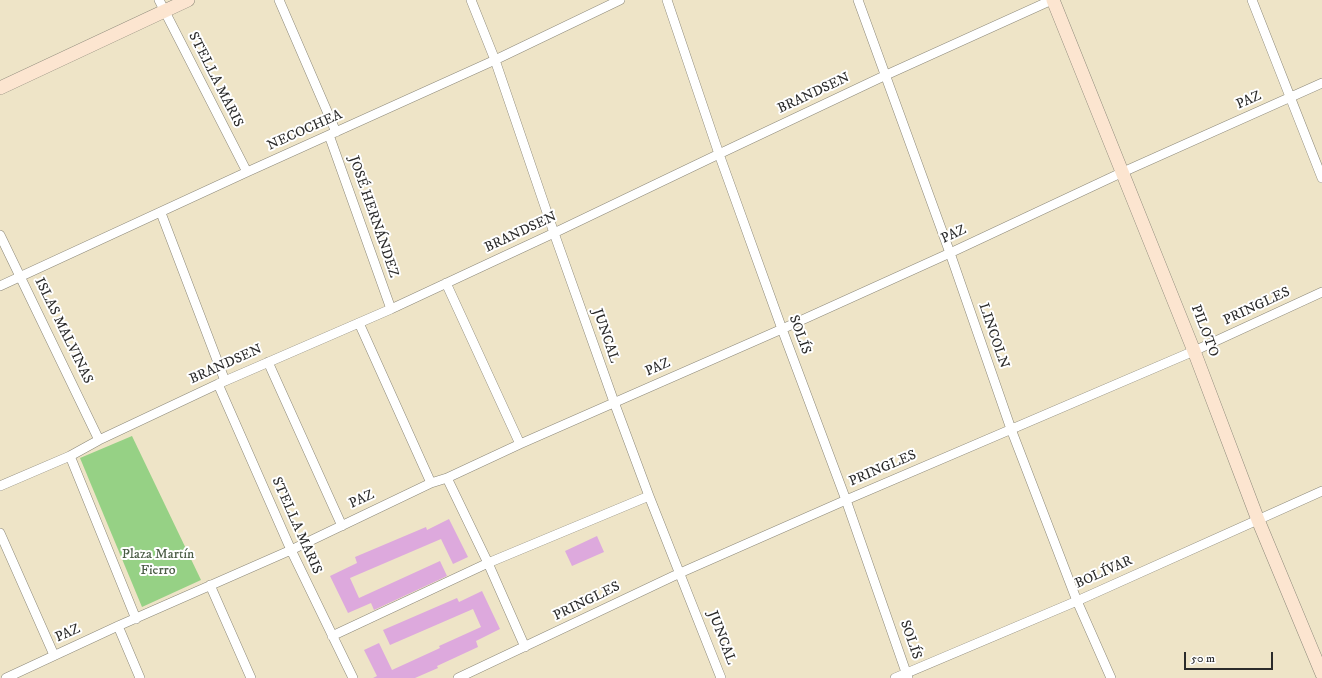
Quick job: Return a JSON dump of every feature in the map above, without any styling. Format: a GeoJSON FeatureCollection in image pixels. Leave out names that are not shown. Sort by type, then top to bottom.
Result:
{"type":"FeatureCollection","features":[{"type":"Feature","properties":{"kind":"main road"},"geometry":{"type":"LineString","coordinates":[[0,88],[162,6],[188,0]]}},
{"type":"Feature","properties":{"kind":"main road","name":"PILOTO"},"geometry":{"type":"LineString","coordinates":[[1053,0],[1194,351],[1258,520],[1322,674]]}},
{"type":"Feature","properties":{"kind":"street","name":"JOSÉ HERNÁNDEZ"},"geometry":{"type":"LineString","coordinates":[[279,0],[333,134],[390,309]]}},
{"type":"Feature","properties":{"kind":"street","name":"JUNCAL"},"geometry":{"type":"LineString","coordinates":[[471,0],[496,60],[554,233],[614,402],[649,496],[721,678]]}},
{"type":"Feature","properties":{"kind":"street","name":"NECOCHEA"},"geometry":{"type":"LineString","coordinates":[[0,286],[247,172],[496,60],[620,0]]}},
{"type":"Feature","properties":{"kind":"street","name":"SOLÍS"},"geometry":{"type":"LineString","coordinates":[[667,0],[719,154],[846,500],[907,676]]}},
{"type":"Feature","properties":{"kind":"street","name":"LINCOLN"},"geometry":{"type":"LineString","coordinates":[[858,0],[884,76],[950,253],[1011,429],[1077,600],[1110,678]]}},
{"type":"Feature","properties":{"kind":"street","name":"BRANDSEN"},"geometry":{"type":"LineString","coordinates":[[0,486],[70,456],[99,440],[221,382],[390,309],[554,233],[884,76],[1053,0]]}},
{"type":"Feature","properties":{"kind":"street"},"geometry":{"type":"LineString","coordinates":[[1252,0],[1322,178]]}},
{"type":"Feature","properties":{"kind":"street","name":"STELLA MARIS"},"geometry":{"type":"LineString","coordinates":[[162,6],[247,172]]}},
{"type":"Feature","properties":{"kind":"street","name":"PAZ"},"geometry":{"type":"LineString","coordinates":[[6,678],[118,626],[291,550],[431,483],[447,478],[614,402],[782,329],[950,253],[1123,172],[1322,83]]}},
{"type":"Feature","properties":{"kind":"street","name":"STELLA MARIS"},"geometry":{"type":"LineString","coordinates":[[161,213],[221,382],[291,550],[352,678]]}},
{"type":"Feature","properties":{"kind":"street","name":"ISLAS MALVINAS"},"geometry":{"type":"LineString","coordinates":[[0,235],[99,440]]}},
{"type":"Feature","properties":{"kind":"street"},"geometry":{"type":"LineString","coordinates":[[446,283],[520,444]]}},
{"type":"Feature","properties":{"kind":"street","name":"PRINGLES"},"geometry":{"type":"LineString","coordinates":[[458,678],[680,573],[1194,351],[1322,292]]}},
{"type":"Feature","properties":{"kind":"street"},"geometry":{"type":"LineString","coordinates":[[359,323],[431,483]]}},
{"type":"Feature","properties":{"kind":"street"},"geometry":{"type":"LineString","coordinates":[[268,362],[342,526]]}},
{"type":"Feature","properties":{"kind":"street"},"geometry":{"type":"LineString","coordinates":[[70,456],[136,618]]}},
{"type":"Feature","properties":{"kind":"street"},"geometry":{"type":"LineString","coordinates":[[447,478],[488,563],[525,647]]}},
{"type":"Feature","properties":{"kind":"street","name":"BOLÍVAR"},"geometry":{"type":"LineString","coordinates":[[895,678],[907,676],[1322,491]]}},
{"type":"Feature","properties":{"kind":"street"},"geometry":{"type":"LineString","coordinates":[[332,636],[488,563],[649,496]]}},
{"type":"Feature","properties":{"kind":"street"},"geometry":{"type":"LineString","coordinates":[[0,533],[54,656]]}},
{"type":"Feature","properties":{"kind":"street"},"geometry":{"type":"LineString","coordinates":[[210,585],[251,678]]}},
{"type":"Feature","properties":{"kind":"street"},"geometry":{"type":"LineString","coordinates":[[118,626],[140,678]]}},
{"type":"Feature","properties":{"kind":"green space","name":"Plaza Martín Fierro"},"geometry":{"type":"Polygon","coordinates":[[[132,436],[201,580],[142,607],[80,458],[132,436]]]}},
{"type":"Feature","properties":{"kind":"building"},"geometry":{"type":"Polygon","coordinates":[[[449,519],[468,557],[453,564],[441,539],[350,578],[359,598],[440,561],[447,576],[374,610],[371,603],[348,613],[330,576],[357,563],[355,557],[426,527],[427,530],[449,519]]]}},
{"type":"Feature","properties":{"kind":"building"},"geometry":{"type":"Polygon","coordinates":[[[597,536],[604,552],[572,566],[565,551],[597,536]]]}},
{"type":"Feature","properties":{"kind":"building"},"geometry":{"type":"Polygon","coordinates":[[[482,591],[500,629],[476,641],[478,647],[415,678],[373,678],[377,676],[364,650],[379,643],[392,670],[481,627],[473,609],[390,645],[383,630],[457,598],[459,602],[482,591]]]}}]}
